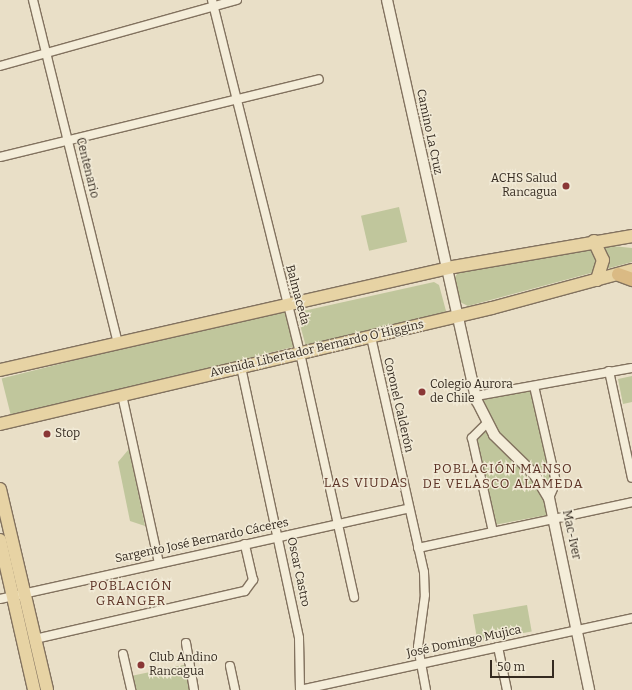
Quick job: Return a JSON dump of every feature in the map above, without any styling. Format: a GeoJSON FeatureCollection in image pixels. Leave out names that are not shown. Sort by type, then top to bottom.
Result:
{"type":"FeatureCollection","features":[{"type":"Feature","properties":{"kind":"highway"},"geometry":{"type":"LineString","coordinates":[[618,274],[632,279]]}},
{"type":"Feature","properties":{"kind":"main road"},"geometry":{"type":"LineString","coordinates":[[0,370],[445,269],[594,241],[632,236]]}},
{"type":"Feature","properties":{"kind":"main road"},"geometry":{"type":"LineString","coordinates":[[594,241],[603,260],[597,280]]}},
{"type":"Feature","properties":{"kind":"main road","name":"Avenida Libertador Bernardo O'Higgins"},"geometry":{"type":"LineString","coordinates":[[0,424],[371,337],[632,270]]}},
{"type":"Feature","properties":{"kind":"main road"},"geometry":{"type":"LineString","coordinates":[[0,489],[19,594],[34,690]]}},
{"type":"Feature","properties":{"kind":"main road"},"geometry":{"type":"LineString","coordinates":[[0,540],[35,639],[47,690]]}},
{"type":"Feature","properties":{"kind":"street","name":"Centenario"},"geometry":{"type":"LineString","coordinates":[[32,0],[118,342]]}},
{"type":"Feature","properties":{"kind":"street"},"geometry":{"type":"LineString","coordinates":[[0,66],[46,54],[212,3],[237,0]]}},
{"type":"Feature","properties":{"kind":"street","name":"Camino La Cruz"},"geometry":{"type":"LineString","coordinates":[[387,0],[445,269]]}},
{"type":"Feature","properties":{"kind":"street","name":"Balmaceda"},"geometry":{"type":"LineString","coordinates":[[212,3],[300,353],[354,597]]}},
{"type":"Feature","properties":{"kind":"street"},"geometry":{"type":"LineString","coordinates":[[0,157],[67,139],[319,79]]}},
{"type":"Feature","properties":{"kind":"street","name":"Mac-Iver"},"geometry":{"type":"LineString","coordinates":[[445,269],[476,396],[486,424],[501,444],[538,478],[549,498],[556,518],[589,690]]}},
{"type":"Feature","properties":{"kind":"street","name":"Coronel Calderón"},"geometry":{"type":"LineString","coordinates":[[371,337],[426,587],[419,638],[421,664],[426,690]]}},
{"type":"Feature","properties":{"kind":"street","name":"Oscar Castro"},"geometry":{"type":"LineString","coordinates":[[241,367],[300,638],[300,690]]}},
{"type":"Feature","properties":{"kind":"street"},"geometry":{"type":"LineString","coordinates":[[476,396],[632,368]]}},
{"type":"Feature","properties":{"kind":"street"},"geometry":{"type":"LineString","coordinates":[[609,371],[632,478]]}},
{"type":"Feature","properties":{"kind":"street"},"geometry":{"type":"LineString","coordinates":[[534,386],[556,482],[549,498]]}},
{"type":"Feature","properties":{"kind":"street"},"geometry":{"type":"LineString","coordinates":[[122,395],[159,563]]}},
{"type":"Feature","properties":{"kind":"street"},"geometry":{"type":"LineString","coordinates":[[486,424],[472,438],[493,532]]}},
{"type":"Feature","properties":{"kind":"street"},"geometry":{"type":"LineString","coordinates":[[418,548],[632,502]]}},
{"type":"Feature","properties":{"kind":"street","name":"Sargento José Bernardo Cáceres"},"geometry":{"type":"LineString","coordinates":[[0,599],[409,508]]}},
{"type":"Feature","properties":{"kind":"street"},"geometry":{"type":"LineString","coordinates":[[35,639],[245,591],[253,580],[245,544]]}},
{"type":"Feature","properties":{"kind":"street","name":"José Domingo Mujica"},"geometry":{"type":"LineString","coordinates":[[300,690],[329,687],[421,664],[632,618]]}},
{"type":"Feature","properties":{"kind":"street"},"geometry":{"type":"LineString","coordinates":[[186,643],[194,690]]}},
{"type":"Feature","properties":{"kind":"street"},"geometry":{"type":"LineString","coordinates":[[498,647],[508,690]]}},
{"type":"Feature","properties":{"kind":"street"},"geometry":{"type":"LineString","coordinates":[[123,654],[131,690]]}},
{"type":"Feature","properties":{"kind":"street"},"geometry":{"type":"LineString","coordinates":[[230,666],[235,690]]}},
{"type":"Feature","properties":{"kind":"green space"},"geometry":{"type":"Polygon","coordinates":[[[399,207],[407,242],[369,251],[361,216],[399,207]]]}},
{"type":"Feature","properties":{"kind":"green space"},"geometry":{"type":"Polygon","coordinates":[[[602,245],[632,248],[632,262],[468,306],[460,302],[454,278],[458,273],[602,245]]]}},
{"type":"Feature","properties":{"kind":"green space"},"geometry":{"type":"Polygon","coordinates":[[[434,282],[439,285],[446,311],[442,316],[306,347],[298,317],[303,311],[434,282]]]}},
{"type":"Feature","properties":{"kind":"green space"},"geometry":{"type":"Polygon","coordinates":[[[284,308],[294,347],[11,417],[2,378],[284,308]]]}},
{"type":"Feature","properties":{"kind":"green space"},"geometry":{"type":"Polygon","coordinates":[[[632,376],[632,402],[623,404],[618,379],[632,376]]]}},
{"type":"Feature","properties":{"kind":"green space"},"geometry":{"type":"Polygon","coordinates":[[[532,390],[553,482],[547,515],[494,525],[476,440],[490,424],[481,400],[532,390]]]}},
{"type":"Feature","properties":{"kind":"green space"},"geometry":{"type":"Polygon","coordinates":[[[129,449],[145,526],[130,521],[118,462],[129,449]]]}},
{"type":"Feature","properties":{"kind":"green space"},"geometry":{"type":"Polygon","coordinates":[[[527,605],[532,632],[478,641],[473,615],[527,605]]]}},
{"type":"Feature","properties":{"kind":"green space"},"geometry":{"type":"Polygon","coordinates":[[[188,664],[193,690],[134,690],[131,676],[188,664]]]}},
{"type":"Feature","properties":{"kind":"place","name":"ACHS Salud Rancagua"},"geometry":{"type":"Point","coordinates":[566,186]}},
{"type":"Feature","properties":{"kind":"place","name":"Colegio Aurora de Chile"},"geometry":{"type":"Point","coordinates":[422,392]}},
{"type":"Feature","properties":{"kind":"place","name":"Stop"},"geometry":{"type":"Point","coordinates":[47,434]}},
{"type":"Feature","properties":{"kind":"place","name":"Club Andino Rancagua"},"geometry":{"type":"Point","coordinates":[141,665]}},
{"type":"Feature","properties":{"kind":"district","name":"POBLACIÓN MANSO DE VELASCO ALAMEDA"},"geometry":{"type":"Point","coordinates":[503,478]}},
{"type":"Feature","properties":{"kind":"district","name":"LAS VIUDAS"},"geometry":{"type":"Point","coordinates":[366,483]}},
{"type":"Feature","properties":{"kind":"district","name":"POBLACIÓN GRANGER"},"geometry":{"type":"Point","coordinates":[131,594]}}]}
